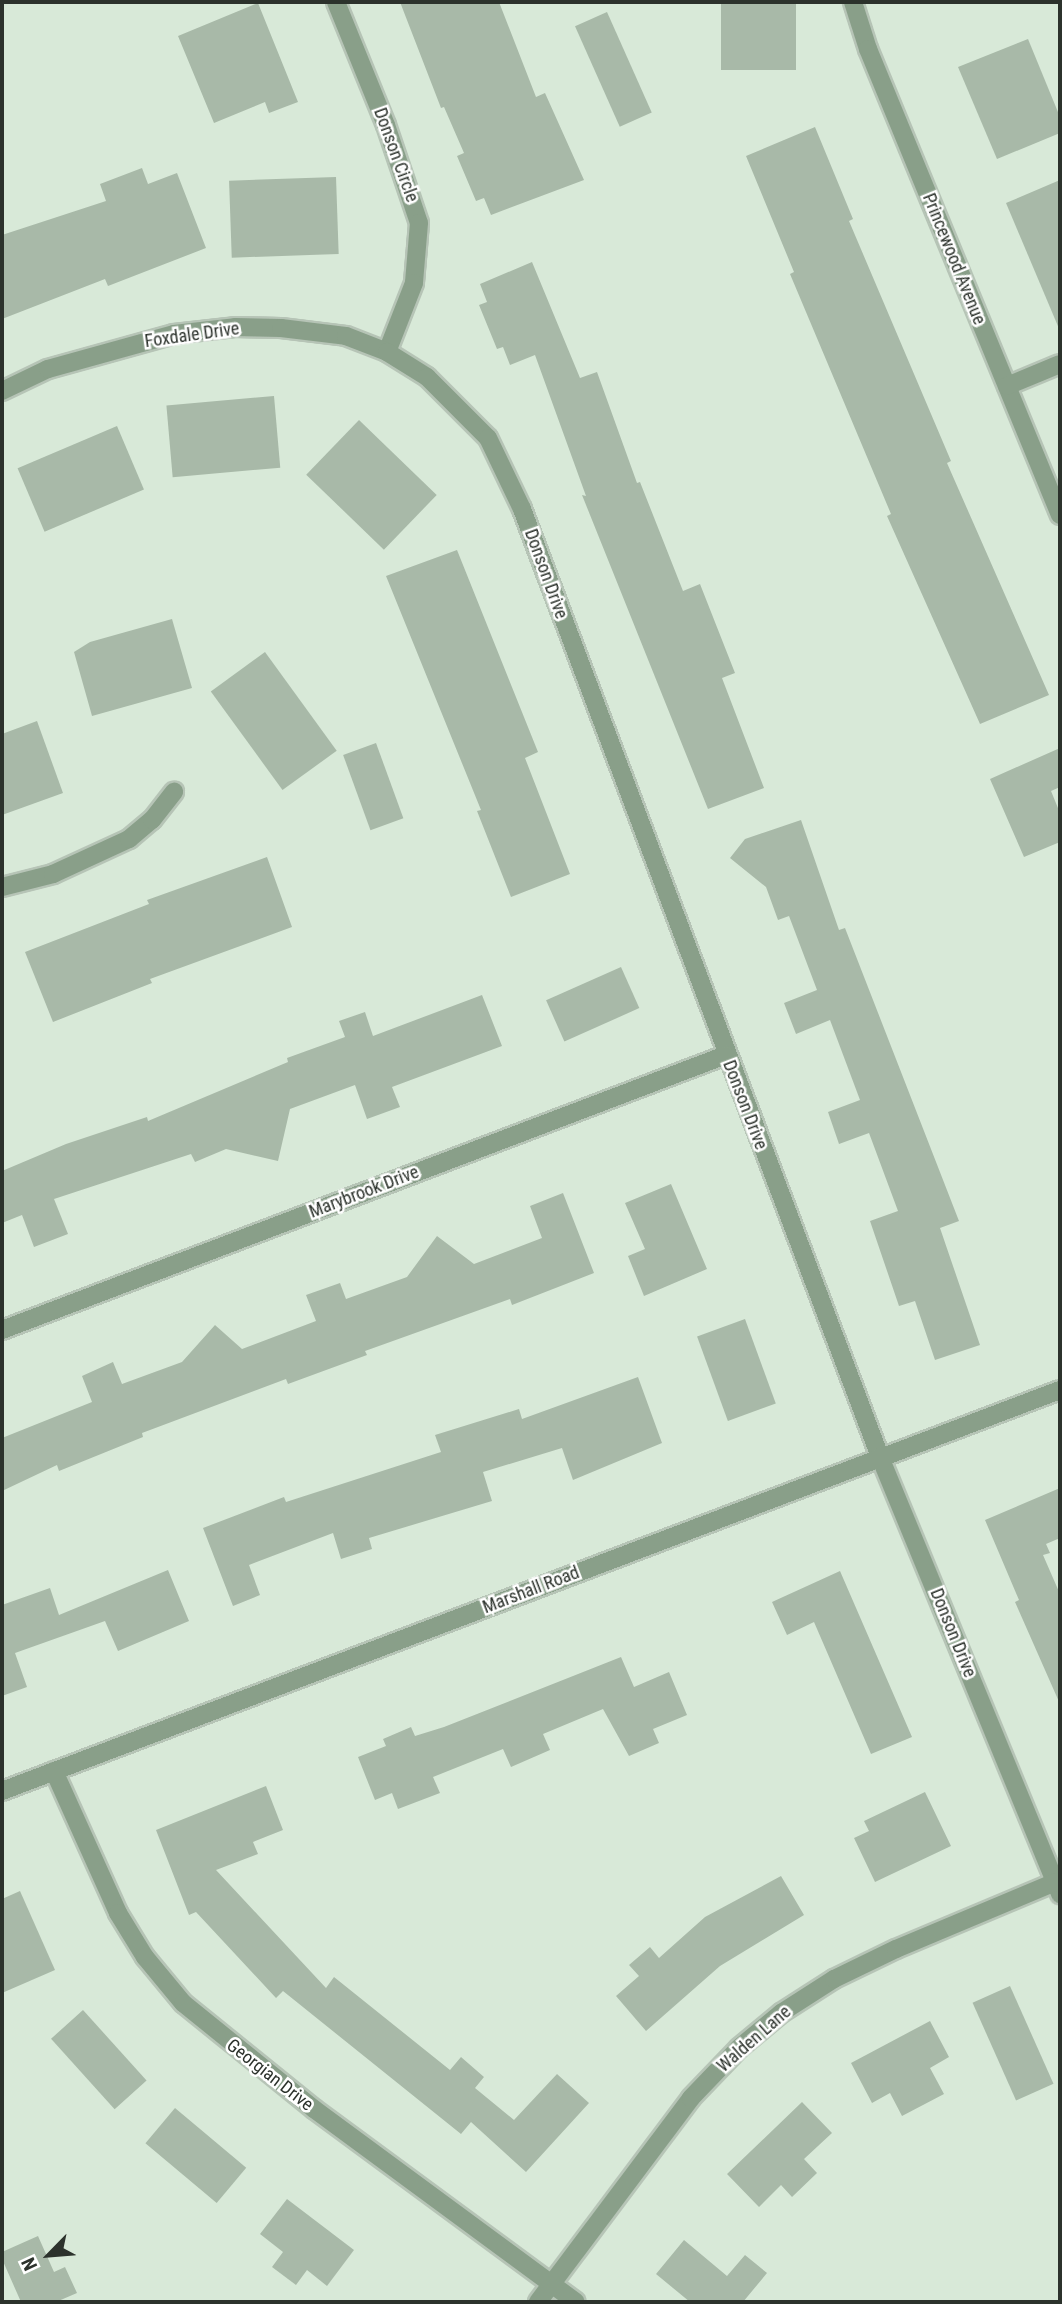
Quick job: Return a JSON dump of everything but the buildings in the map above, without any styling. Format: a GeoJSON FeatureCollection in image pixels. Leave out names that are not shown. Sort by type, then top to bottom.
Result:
{"type":"FeatureCollection","features":[{"type":"Feature","properties":{"kind":"street","name":"Donson Circle"},"geometry":{"type":"LineString","coordinates":[[336,2],[418,215],[419,256],[414,283],[387,352]]}},
{"type":"Feature","properties":{"kind":"street","name":"Princewood Avenue"},"geometry":{"type":"LineString","coordinates":[[853,2],[867,48],[1060,515]]}},
{"type":"Feature","properties":{"kind":"street","name":"Foxdale Drive"},"geometry":{"type":"LineString","coordinates":[[2,391],[48,369],[107,350],[174,334],[235,327],[346,336],[387,352]]}},
{"type":"Feature","properties":{"kind":"street","name":"Donson Drive"},"geometry":{"type":"LineString","coordinates":[[387,352],[427,377],[464,411],[488,438],[509,474],[726,1055],[880,1457],[1058,1888]]}},
{"type":"Feature","properties":{"kind":"street"},"geometry":{"type":"LineString","coordinates":[[1007,386],[1060,363]]}},
{"type":"Feature","properties":{"kind":"street"},"geometry":{"type":"LineString","coordinates":[[2,887],[53,874],[129,839],[152,820],[174,792]]}},
{"type":"Feature","properties":{"kind":"street","name":"Marybrook Drive"},"geometry":{"type":"LineString","coordinates":[[2,1330],[726,1055]]}},
{"type":"Feature","properties":{"kind":"street","name":"Marshall Road"},"geometry":{"type":"LineString","coordinates":[[2,1791],[1060,1390]]}},
{"type":"Feature","properties":{"kind":"street","name":"Georgian Drive"},"geometry":{"type":"LineString","coordinates":[[54,1771],[118,1913],[145,1957],[183,2003],[239,2052],[576,2302]]}},
{"type":"Feature","properties":{"kind":"street","name":"Walden Lane"},"geometry":{"type":"LineString","coordinates":[[538,2302],[691,2098],[739,2048],[781,2013],[834,1979],[896,1949],[1058,1888]]}}]}
